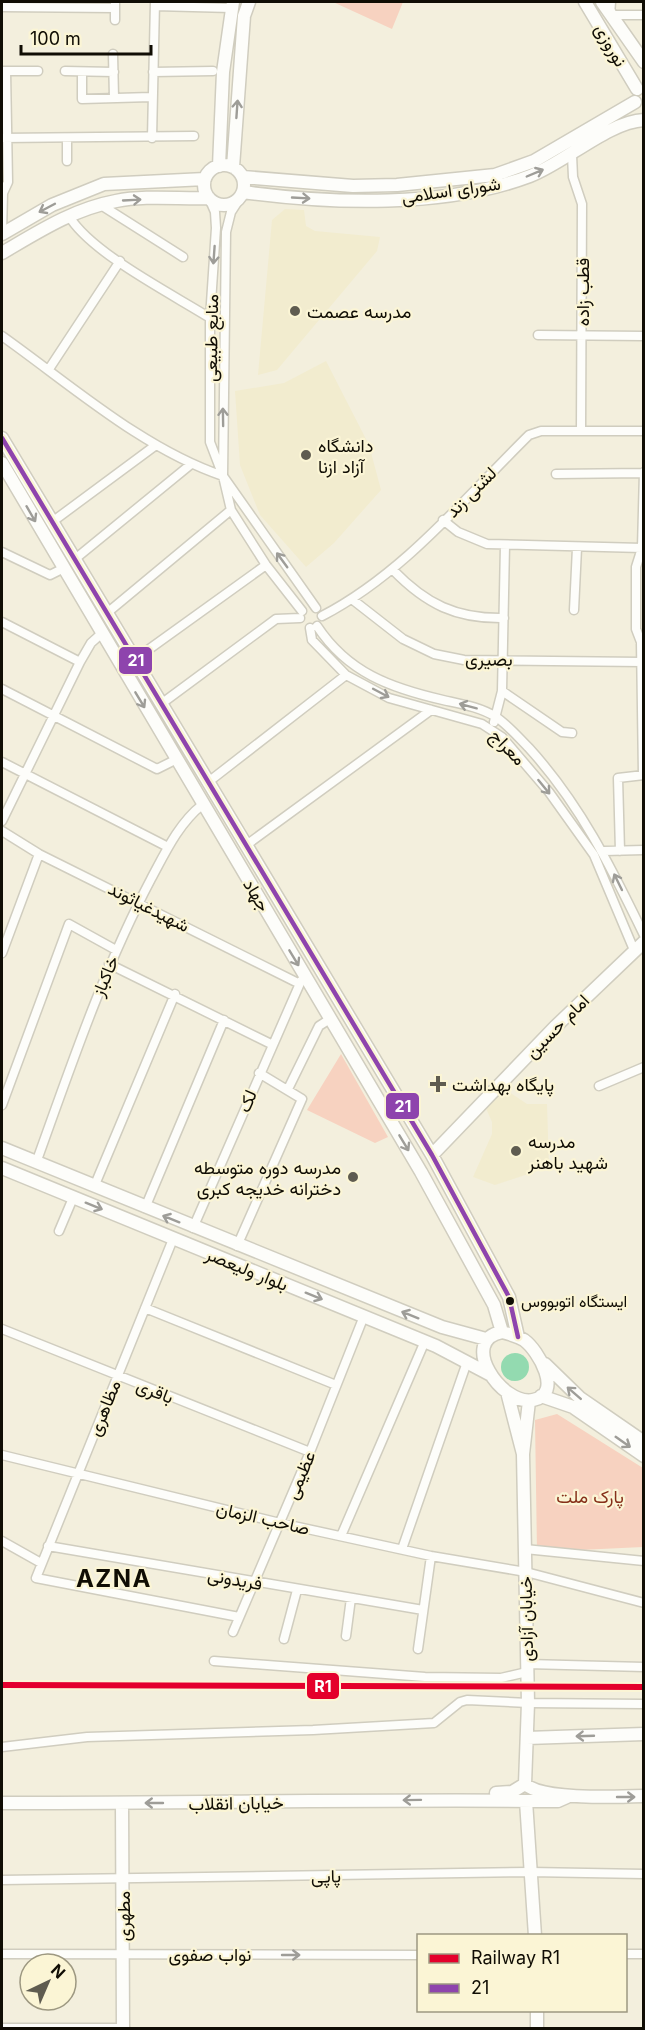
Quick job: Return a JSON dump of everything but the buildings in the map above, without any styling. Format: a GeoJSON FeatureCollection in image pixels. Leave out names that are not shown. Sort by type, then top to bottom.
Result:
{"type":"FeatureCollection","features":[{"type":"Feature","properties":{"kind":"main road"},"geometry":{"type":"LineString","coordinates":[[233,167],[244,16],[249,2]]}},
{"type":"Feature","properties":{"kind":"main road","name":"نوروزی"},"geometry":{"type":"LineString","coordinates":[[585,2],[640,85]]}},
{"type":"Feature","properties":{"kind":"main road","name":"نوروزی"},"geometry":{"type":"LineString","coordinates":[[602,2],[644,62]]}},
{"type":"Feature","properties":{"kind":"main road"},"geometry":{"type":"LineString","coordinates":[[219,166],[223,72],[232,5]]}},
{"type":"Feature","properties":{"kind":"main road"},"geometry":{"type":"LineString","coordinates":[[640,85],[635,102],[644,118]]}},
{"type":"Feature","properties":{"kind":"main road","name":"شورای اسلامی"},"geometry":{"type":"LineString","coordinates":[[243,177],[352,186],[431,182],[495,175],[534,161],[635,102]]}},
{"type":"Feature","properties":{"kind":"main road","name":"شورای اسلامی"},"geometry":{"type":"LineString","coordinates":[[241,195],[347,200],[466,192],[531,175],[572,155],[612,128],[628,121],[644,118]]}},
{"type":"Feature","properties":{"kind":"main road"},"geometry":{"type":"LineString","coordinates":[[2,253],[69,216],[124,200],[209,198],[221,205],[234,203],[241,195],[243,177],[233,167],[219,166],[213,169],[205,179],[209,198]]}},
{"type":"Feature","properties":{"kind":"main road"},"geometry":{"type":"LineString","coordinates":[[2,233],[52,205],[104,184],[205,179]]}},
{"type":"Feature","properties":{"kind":"main road","name":"جهاد"},"geometry":{"type":"LineString","coordinates":[[2,438],[432,1155],[509,1297],[518,1337]]}},
{"type":"Feature","properties":{"kind":"main road","name":"جهاد"},"geometry":{"type":"LineString","coordinates":[[2,463],[100,634],[277,929],[302,980],[330,1019],[422,1172],[494,1305],[502,1332]]}},
{"type":"Feature","properties":{"kind":"main road"},"geometry":{"type":"LineString","coordinates":[[277,929],[291,921]]}},
{"type":"Feature","properties":{"kind":"main road","name":"امام حسین"},"geometry":{"type":"LineString","coordinates":[[432,1155],[556,1026],[639,946]]}},
{"type":"Feature","properties":{"kind":"main road"},"geometry":{"type":"LineString","coordinates":[[357,1063],[372,1056]]}},
{"type":"Feature","properties":{"kind":"main road","name":"بلوار ولیعصر"},"geometry":{"type":"LineString","coordinates":[[2,1149],[442,1327],[486,1339]]}},
{"type":"Feature","properties":{"kind":"main road","name":"بلوار ولیعصر"},"geometry":{"type":"LineString","coordinates":[[2,1168],[431,1344],[491,1375]]}},
{"type":"Feature","properties":{"kind":"main road"},"geometry":{"type":"LineString","coordinates":[[73,1198],[80,1181]]}},
{"type":"Feature","properties":{"kind":"main road"},"geometry":{"type":"LineString","coordinates":[[494,1305],[509,1297]]}},
{"type":"Feature","properties":{"kind":"main road"},"geometry":{"type":"LineString","coordinates":[[431,1344],[442,1327]]}},
{"type":"Feature","properties":{"kind":"main road"},"geometry":{"type":"LineString","coordinates":[[523,1454],[507,1392],[491,1375],[484,1359],[486,1339],[492,1334],[502,1332],[518,1337],[534,1350],[542,1361],[606,1424],[644,1456]]}},
{"type":"Feature","properties":{"kind":"main road"},"geometry":{"type":"LineString","coordinates":[[523,1454],[535,1399],[548,1384],[542,1361]]}},
{"type":"Feature","properties":{"kind":"main road"},"geometry":{"type":"LineString","coordinates":[[507,1392],[573,1407],[644,1442]]}},
{"type":"Feature","properties":{"kind":"main road","name":"خیابان آزادی"},"geometry":{"type":"LineString","coordinates":[[523,1454],[528,1703],[525,1784]]}},
{"type":"Feature","properties":{"kind":"main road"},"geometry":{"type":"LineString","coordinates":[[527,1738],[644,1734]]}},
{"type":"Feature","properties":{"kind":"main road","name":"خیابان انقلاب"},"geometry":{"type":"LineString","coordinates":[[470,1799],[512,1792],[525,1784],[534,1790],[554,1792],[567,1797],[644,1796]]}},
{"type":"Feature","properties":{"kind":"main road","name":"خیابان انقلاب"},"geometry":{"type":"LineString","coordinates":[[2,1803],[470,1799],[558,1801],[567,1797]]}},
{"type":"Feature","properties":{"kind":"main road"},"geometry":{"type":"LineString","coordinates":[[526,1801],[535,1934]]}},
{"type":"Feature","properties":{"kind":"main road","name":"مطهری"},"geometry":{"type":"LineString","coordinates":[[122,1803],[124,2028]]}},
{"type":"Feature","properties":{"kind":"main road"},"geometry":{"type":"LineString","coordinates":[[537,2012],[537,2028]]}},
{"type":"Feature","properties":{"kind":"street"},"geometry":{"type":"LineString","coordinates":[[611,2],[610,15],[644,15]]}},
{"type":"Feature","properties":{"kind":"street"},"geometry":{"type":"LineString","coordinates":[[152,138],[155,4],[232,5]]}},
{"type":"Feature","properties":{"kind":"street"},"geometry":{"type":"LineString","coordinates":[[7,5],[115,5],[115,20]]}},
{"type":"Feature","properties":{"kind":"street"},"geometry":{"type":"LineString","coordinates":[[113,54],[114,98]]}},
{"type":"Feature","properties":{"kind":"street"},"geometry":{"type":"LineString","coordinates":[[2,233],[3,193],[8,182],[4,138],[4,71],[38,71]]}},
{"type":"Feature","properties":{"kind":"street"},"geometry":{"type":"LineString","coordinates":[[64,71],[114,72]]}},
{"type":"Feature","properties":{"kind":"street"},"geometry":{"type":"LineString","coordinates":[[153,72],[213,71]]}},
{"type":"Feature","properties":{"kind":"street"},"geometry":{"type":"LineString","coordinates":[[82,72],[82,99],[152,98]]}},
{"type":"Feature","properties":{"kind":"street"},"geometry":{"type":"LineString","coordinates":[[4,138],[194,136]]}},
{"type":"Feature","properties":{"kind":"street"},"geometry":{"type":"LineString","coordinates":[[67,138],[68,161]]}},
{"type":"Feature","properties":{"kind":"street","name":"قطب زاده"},"geometry":{"type":"LineString","coordinates":[[572,155],[576,189],[582,204],[581,431]]}},
{"type":"Feature","properties":{"kind":"street","name":"منابع طبیعی"},"geometry":{"type":"LineString","coordinates":[[241,195],[231,212],[226,232],[223,476],[316,608]]}},
{"type":"Feature","properties":{"kind":"street","name":"منابع طبیعی"},"geometry":{"type":"LineString","coordinates":[[209,198],[215,212],[216,228],[210,318],[210,442],[223,476],[231,510],[301,614]]}},
{"type":"Feature","properties":{"kind":"street"},"geometry":{"type":"LineString","coordinates":[[101,205],[183,257]]}},
{"type":"Feature","properties":{"kind":"street"},"geometry":{"type":"LineString","coordinates":[[69,216],[76,228],[120,261],[210,318]]}},
{"type":"Feature","properties":{"kind":"street"},"geometry":{"type":"LineString","coordinates":[[49,369],[120,261]]}},
{"type":"Feature","properties":{"kind":"street"},"geometry":{"type":"LineString","coordinates":[[538,335],[644,336]]}},
{"type":"Feature","properties":{"kind":"street"},"geometry":{"type":"LineString","coordinates":[[2,336],[156,445],[190,465],[223,476]]}},
{"type":"Feature","properties":{"kind":"street","name":"لشنی زند"},"geometry":{"type":"LineString","coordinates":[[322,616],[353,600],[393,570],[529,435],[541,431],[644,431]]}},
{"type":"Feature","properties":{"kind":"street"},"geometry":{"type":"LineString","coordinates":[[52,522],[156,445]]}},
{"type":"Feature","properties":{"kind":"street"},"geometry":{"type":"LineString","coordinates":[[75,559],[190,465]]}},
{"type":"Feature","properties":{"kind":"street"},"geometry":{"type":"LineString","coordinates":[[556,474],[644,473],[642,548],[636,630],[642,642],[643,775],[618,778],[621,850]]}},
{"type":"Feature","properties":{"kind":"street"},"geometry":{"type":"LineString","coordinates":[[107,613],[231,510]]}},
{"type":"Feature","properties":{"kind":"street"},"geometry":{"type":"LineString","coordinates":[[443,520],[458,532],[475,540],[505,545],[642,548]]}},
{"type":"Feature","properties":{"kind":"street"},"geometry":{"type":"LineString","coordinates":[[492,728],[502,691],[505,545]]}},
{"type":"Feature","properties":{"kind":"street"},"geometry":{"type":"LineString","coordinates":[[574,610],[577,548]]}},
{"type":"Feature","properties":{"kind":"street"},"geometry":{"type":"LineString","coordinates":[[2,552],[50,575],[62,569]]}},
{"type":"Feature","properties":{"kind":"street"},"geometry":{"type":"LineString","coordinates":[[134,660],[266,565]]}},
{"type":"Feature","properties":{"kind":"street"},"geometry":{"type":"LineString","coordinates":[[393,570],[409,586],[449,611],[478,619],[504,618]]}},
{"type":"Feature","properties":{"kind":"street","name":"بصیری"},"geometry":{"type":"LineString","coordinates":[[353,600],[403,639],[434,654],[464,660],[642,662]]}},
{"type":"Feature","properties":{"kind":"street"},"geometry":{"type":"LineString","coordinates":[[161,704],[276,619],[301,614],[311,607],[316,608],[322,616],[313,627],[304,626],[301,614]]}},
{"type":"Feature","properties":{"kind":"street"},"geometry":{"type":"LineString","coordinates":[[2,622],[80,662]]}},
{"type":"Feature","properties":{"kind":"street","name":"معراج"},"geometry":{"type":"LineString","coordinates":[[313,627],[312,640],[346,675],[389,698],[492,728],[549,792],[594,855],[639,946]]}},
{"type":"Feature","properties":{"kind":"street","name":"معراج"},"geometry":{"type":"LineString","coordinates":[[313,627],[346,661],[373,677],[411,693],[475,708],[496,717],[540,761],[573,804],[604,851],[644,935]]}},
{"type":"Feature","properties":{"kind":"street"},"geometry":{"type":"LineString","coordinates":[[2,821],[80,662],[91,643],[100,634]]}},
{"type":"Feature","properties":{"kind":"street"},"geometry":{"type":"LineString","coordinates":[[207,783],[346,675]]}},
{"type":"Feature","properties":{"kind":"street"},"geometry":{"type":"LineString","coordinates":[[2,689],[158,769],[176,760]]}},
{"type":"Feature","properties":{"kind":"street"},"geometry":{"type":"LineString","coordinates":[[502,691],[562,732],[573,734]]}},
{"type":"Feature","properties":{"kind":"street"},"geometry":{"type":"LineString","coordinates":[[245,846],[431,710]]}},
{"type":"Feature","properties":{"kind":"street"},"geometry":{"type":"LineString","coordinates":[[2,762],[168,847]]}},
{"type":"Feature","properties":{"kind":"street","name":"خاکباز"},"geometry":{"type":"LineString","coordinates":[[36,1163],[109,964],[168,847],[192,812],[202,805]]}},
{"type":"Feature","properties":{"kind":"street","name":"شهید‌غیاثوند"},"geometry":{"type":"LineString","coordinates":[[2,831],[39,854],[302,980]]}},
{"type":"Feature","properties":{"kind":"street"},"geometry":{"type":"LineString","coordinates":[[604,851],[644,850]]}},
{"type":"Feature","properties":{"kind":"street"},"geometry":{"type":"LineString","coordinates":[[2,953],[39,854]]}},
{"type":"Feature","properties":{"kind":"street"},"geometry":{"type":"LineString","coordinates":[[2,1105],[69,924],[116,950]]}},
{"type":"Feature","properties":{"kind":"street"},"geometry":{"type":"LineString","coordinates":[[109,964],[175,994],[272,1044]]}},
{"type":"Feature","properties":{"kind":"street","name":"لک"},"geometry":{"type":"LineString","coordinates":[[194,1228],[259,1073],[302,980]]}},
{"type":"Feature","properties":{"kind":"street"},"geometry":{"type":"LineString","coordinates":[[94,1187],[175,994]]}},
{"type":"Feature","properties":{"kind":"street"},"geometry":{"type":"LineString","coordinates":[[288,1089],[319,1026],[330,1019]]}},
{"type":"Feature","properties":{"kind":"street"},"geometry":{"type":"LineString","coordinates":[[146,1208],[224,1020]]}},
{"type":"Feature","properties":{"kind":"street"},"geometry":{"type":"LineString","coordinates":[[599,1086],[644,1067]]}},
{"type":"Feature","properties":{"kind":"street"},"geometry":{"type":"LineString","coordinates":[[237,1246],[302,1099],[259,1073]]}},
{"type":"Feature","properties":{"kind":"street"},"geometry":{"type":"LineString","coordinates":[[59,1231],[73,1198]]}},
{"type":"Feature","properties":{"kind":"street","name":"مظاهری"},"geometry":{"type":"LineString","coordinates":[[173,1239],[36,1578],[239,1617]]}},
{"type":"Feature","properties":{"kind":"street"},"geometry":{"type":"LineString","coordinates":[[145,1308],[336,1385]]}},
{"type":"Feature","properties":{"kind":"street","name":"عظیمی"},"geometry":{"type":"LineString","coordinates":[[233,1632],[310,1452],[364,1317]]}},
{"type":"Feature","properties":{"kind":"street","name":"باقری"},"geometry":{"type":"LineString","coordinates":[[2,1329],[117,1377],[310,1452]]}},
{"type":"Feature","properties":{"kind":"street"},"geometry":{"type":"LineString","coordinates":[[341,1536],[431,1344]]}},
{"type":"Feature","properties":{"kind":"street"},"geometry":{"type":"LineString","coordinates":[[402,1550],[468,1362]]}},
{"type":"Feature","properties":{"kind":"street","name":"صاحب الزمان"},"geometry":{"type":"LineString","coordinates":[[2,1455],[280,1523],[430,1556],[526,1572],[644,1603]]}},
{"type":"Feature","properties":{"kind":"street"},"geometry":{"type":"LineString","coordinates":[[2,1541],[41,1563]]}},
{"type":"Feature","properties":{"kind":"street","name":"فریدونی"},"geometry":{"type":"LineString","coordinates":[[48,1546],[254,1583],[423,1610]]}},
{"type":"Feature","properties":{"kind":"street"},"geometry":{"type":"LineString","coordinates":[[525,1549],[644,1561]]}},
{"type":"Feature","properties":{"kind":"street"},"geometry":{"type":"LineString","coordinates":[[418,1649],[430,1556]]}},
{"type":"Feature","properties":{"kind":"street"},"geometry":{"type":"LineString","coordinates":[[284,1639],[297,1590]]}},
{"type":"Feature","properties":{"kind":"street"},"geometry":{"type":"LineString","coordinates":[[346,1636],[351,1598]]}},
{"type":"Feature","properties":{"kind":"street"},"geometry":{"type":"LineString","coordinates":[[214,1661],[425,1677],[501,1678],[527,1668],[644,1667]]}},
{"type":"Feature","properties":{"kind":"street"},"geometry":{"type":"LineString","coordinates":[[2,1748],[87,1737],[313,1730],[434,1723],[460,1702],[467,1700],[644,1704]]}},
{"type":"Feature","properties":{"kind":"street","name":"پاپی"},"geometry":{"type":"LineString","coordinates":[[2,1880],[530,1872],[644,1874]]}},
{"type":"Feature","properties":{"kind":"street","name":"نواب صفوی"},"geometry":{"type":"LineString","coordinates":[[2,1954],[417,1955]]}},
{"type":"Feature","properties":{"kind":"street"},"geometry":{"type":"LineString","coordinates":[[627,1954],[644,1954]]}},
{"type":"Feature","properties":{"kind":"street"},"geometry":{"type":"LineString","coordinates":[[2,2028],[124,2028]]}},
{"type":"Feature","properties":{"kind":"shaded area","name":"مدرسه عصمت"},"geometry":{"type":"Polygon","coordinates":[[[285,209],[304,210],[306,226],[315,231],[380,237],[377,251],[277,370],[258,375],[272,220],[285,209]]]}},
{"type":"Feature","properties":{"kind":"shaded area","name":"دانشگاه آزاد ازنا"},"geometry":{"type":"Polygon","coordinates":[[[326,361],[369,445],[381,490],[334,543],[306,567],[260,515],[240,465],[235,391],[284,383],[326,361]]]}},
{"type":"Feature","properties":{"kind":"shaded area","name":"مدرسه شهید باهنر"},"geometry":{"type":"Polygon","coordinates":[[[503,1088],[527,1104],[547,1104],[549,1167],[495,1185],[473,1177],[492,1134],[492,1122],[485,1106],[503,1088]]]}},
{"type":"Feature","properties":{"kind":"shaded area"},"geometry":{"type":"Polygon","coordinates":[[[515,1353],[525,1357],[529,1367],[525,1377],[515,1381],[505,1377],[501,1367],[505,1357],[515,1353]]]}},
{"type":"Feature","properties":{"kind":"green space"},"geometry":{"type":"Polygon","coordinates":[[[333,2],[403,2],[392,29],[333,2]]]}},
{"type":"Feature","properties":{"kind":"green space"},"geometry":{"type":"Polygon","coordinates":[[[341,1054],[388,1137],[375,1143],[307,1110],[341,1054]]]}},
{"type":"Feature","properties":{"kind":"green space","name":"پارک ملت"},"geometry":{"type":"Polygon","coordinates":[[[557,1414],[643,1468],[643,1547],[537,1552],[535,1420],[557,1414]]]}},
{"type":"Feature","properties":{"kind":"rail line","name":"R1"},"geometry":{"type":"LineString","coordinates":[[2,1685],[644,1687]]}},
{"type":"Feature","properties":{"kind":"transit line","name":"21"},"geometry":{"type":"LineString","coordinates":[[2,438],[432,1155],[509,1297],[518,1337]]}},
{"type":"Feature","properties":{"kind":"place","name":"مدرسه عصمت"},"geometry":{"type":"Point","coordinates":[295,311]}},
{"type":"Feature","properties":{"kind":"place","name":"دانشگاه آزاد ازنا"},"geometry":{"type":"Point","coordinates":[306,455]}},
{"type":"Feature","properties":{"kind":"place","name":"پایگاه بهداشت"},"geometry":{"type":"Point","coordinates":[438,1084]}},
{"type":"Feature","properties":{"kind":"place","name":"مدرسه شهید باهنر"},"geometry":{"type":"Point","coordinates":[516,1151]}},
{"type":"Feature","properties":{"kind":"place","name":"مدرسه دوره متوسطه دخترانه خدیجه کبری"},"geometry":{"type":"Point","coordinates":[353,1177]}},
{"type":"Feature","properties":{"kind":"place","name":"ایستگاه اتوبووس"},"geometry":{"type":"Point","coordinates":[510,1301]}},
{"type":"Feature","properties":{"kind":"district","name":"AZNA"},"geometry":{"type":"Point","coordinates":[114,1578]}}]}
